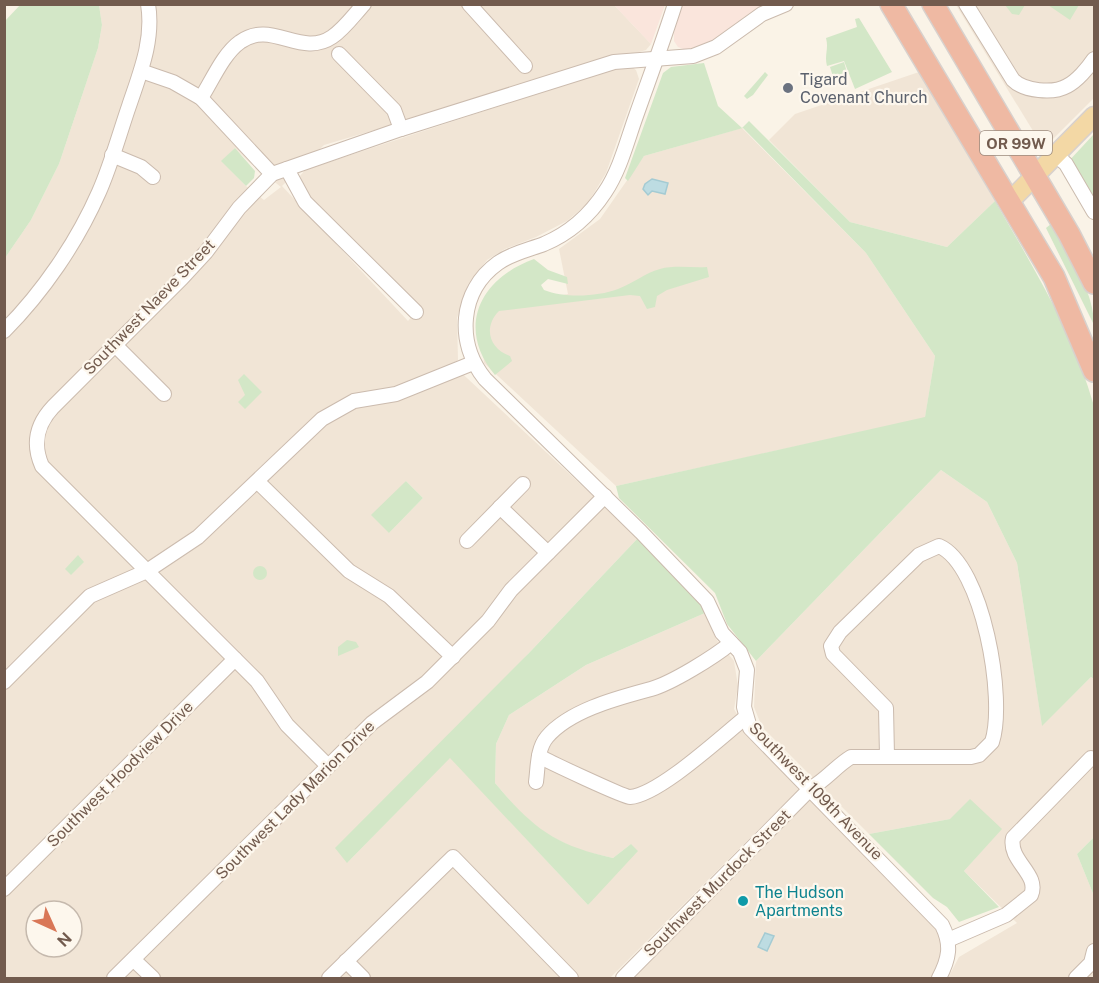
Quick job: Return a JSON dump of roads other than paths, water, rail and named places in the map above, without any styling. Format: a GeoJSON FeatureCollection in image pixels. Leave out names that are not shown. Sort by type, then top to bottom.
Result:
{"type":"FeatureCollection","features":[{"type":"Feature","properties":{"kind":"highway","name":"OR 99W"},"geometry":{"type":"LineString","coordinates":[[891,4],[1054,277],[1095,371]]}},
{"type":"Feature","properties":{"kind":"highway","name":"OR 99W"},"geometry":{"type":"LineString","coordinates":[[933,4],[1035,176],[1095,283]]}},
{"type":"Feature","properties":{"kind":"main road"},"geometry":{"type":"LineString","coordinates":[[1010,201],[1095,116]]}},
{"type":"Feature","properties":{"kind":"street"},"geometry":{"type":"LineString","coordinates":[[4,331],[39,291],[74,240],[100,191],[141,71],[149,35],[148,4]]}},
{"type":"Feature","properties":{"kind":"street"},"geometry":{"type":"LineString","coordinates":[[201,98],[239,42],[263,33],[303,45],[319,43],[333,37],[364,4]]}},
{"type":"Feature","properties":{"kind":"street"},"geometry":{"type":"LineString","coordinates":[[468,4],[525,66]]}},
{"type":"Feature","properties":{"kind":"street"},"geometry":{"type":"LineString","coordinates":[[4,682],[90,596],[147,571],[198,537],[322,419],[354,401],[396,393],[472,363],[466,343],[465,323],[474,290],[489,270],[503,259],[560,236],[581,221],[598,202],[617,169],[675,4]]}},
{"type":"Feature","properties":{"kind":"street"},"geometry":{"type":"LineString","coordinates":[[141,71],[173,82],[201,98],[272,174],[401,129],[614,62],[693,56],[706,52],[753,19],[786,4]]}},
{"type":"Feature","properties":{"kind":"street"},"geometry":{"type":"LineString","coordinates":[[966,4],[1013,80],[1022,87],[1062,88],[1071,83],[1095,59]]}},
{"type":"Feature","properties":{"kind":"street"},"geometry":{"type":"LineString","coordinates":[[339,54],[394,110],[401,129]]}},
{"type":"Feature","properties":{"kind":"street"},"geometry":{"type":"LineString","coordinates":[[112,155],[141,167],[153,177]]}},
{"type":"Feature","properties":{"kind":"street"},"geometry":{"type":"LineString","coordinates":[[1056,155],[1066,164],[1095,212]]}},
{"type":"Feature","properties":{"kind":"street"},"geometry":{"type":"LineString","coordinates":[[287,170],[305,202],[416,312]]}},
{"type":"Feature","properties":{"kind":"street","name":"Southwest Naeve Street"},"geometry":{"type":"LineString","coordinates":[[272,174],[239,208],[206,252],[46,414],[38,429],[36,444],[42,466],[257,681],[287,725],[328,766]]}},
{"type":"Feature","properties":{"kind":"street"},"geometry":{"type":"LineString","coordinates":[[115,345],[164,394]]}},
{"type":"Feature","properties":{"kind":"street","name":"Southwest 109th Avenue"},"geometry":{"type":"LineString","coordinates":[[472,363],[485,379],[703,595],[722,633],[740,652],[747,670],[744,706],[750,728],[932,912],[942,925],[948,940]]}},
{"type":"Feature","properties":{"kind":"street"},"geometry":{"type":"LineString","coordinates":[[258,482],[349,571],[389,596],[453,657]]}},
{"type":"Feature","properties":{"kind":"street"},"geometry":{"type":"LineString","coordinates":[[467,541],[524,484]]}},
{"type":"Feature","properties":{"kind":"street","name":"Southwest Lady Marion Drive"},"geometry":{"type":"LineString","coordinates":[[114,978],[135,961],[372,723],[414,694],[453,657],[495,612],[511,590],[604,496]]}},
{"type":"Feature","properties":{"kind":"street"},"geometry":{"type":"LineString","coordinates":[[501,507],[548,554]]}},
{"type":"Feature","properties":{"kind":"street","name":"Southwest Murdock Street"},"geometry":{"type":"LineString","coordinates":[[623,978],[811,788],[851,757],[970,757],[987,748],[994,736],[995,678],[987,631],[974,595],[955,557],[939,546],[918,555],[840,632],[831,646],[833,654],[886,708],[888,716],[887,756]]}},
{"type":"Feature","properties":{"kind":"street"},"geometry":{"type":"LineString","coordinates":[[536,782],[539,756],[545,739],[557,727],[579,715],[638,691],[653,688],[718,653],[731,643]]}},
{"type":"Feature","properties":{"kind":"street","name":"Southwest Hoodview Drive"},"geometry":{"type":"LineString","coordinates":[[4,889],[235,659]]}},
{"type":"Feature","properties":{"kind":"street"},"geometry":{"type":"LineString","coordinates":[[539,756],[555,766],[570,769],[627,797],[656,788],[746,717]]}},
{"type":"Feature","properties":{"kind":"street"},"geometry":{"type":"LineString","coordinates":[[939,978],[949,958],[948,940],[1006,915],[1031,895],[1033,885],[1014,855],[1013,838],[1090,758]]}},
{"type":"Feature","properties":{"kind":"street"},"geometry":{"type":"LineString","coordinates":[[329,978],[453,857],[571,978]]}},
{"type":"Feature","properties":{"kind":"street"},"geometry":{"type":"LineString","coordinates":[[1076,978],[1091,963],[1095,951]]}},
{"type":"Feature","properties":{"kind":"street"},"geometry":{"type":"LineString","coordinates":[[135,961],[153,978]]}},
{"type":"Feature","properties":{"kind":"street"},"geometry":{"type":"LineString","coordinates":[[346,961],[363,978]]}},
{"type":"Feature","properties":{"kind":"water"},"geometry":{"type":"Polygon","coordinates":[[[652,179],[668,183],[665,194],[652,191],[648,195],[643,189],[645,184],[652,179]]]}},
{"type":"Feature","properties":{"kind":"water"},"geometry":{"type":"Polygon","coordinates":[[[765,933],[774,936],[767,951],[758,947],[765,933]]]}},
{"type":"Feature","properties":{"kind":"place","name":"Tigard Covenant Church"},"geometry":{"type":"Point","coordinates":[788,88]}},
{"type":"Feature","properties":{"kind":"place","name":"The Hudson Apartments"},"geometry":{"type":"Point","coordinates":[743,901]}}]}
